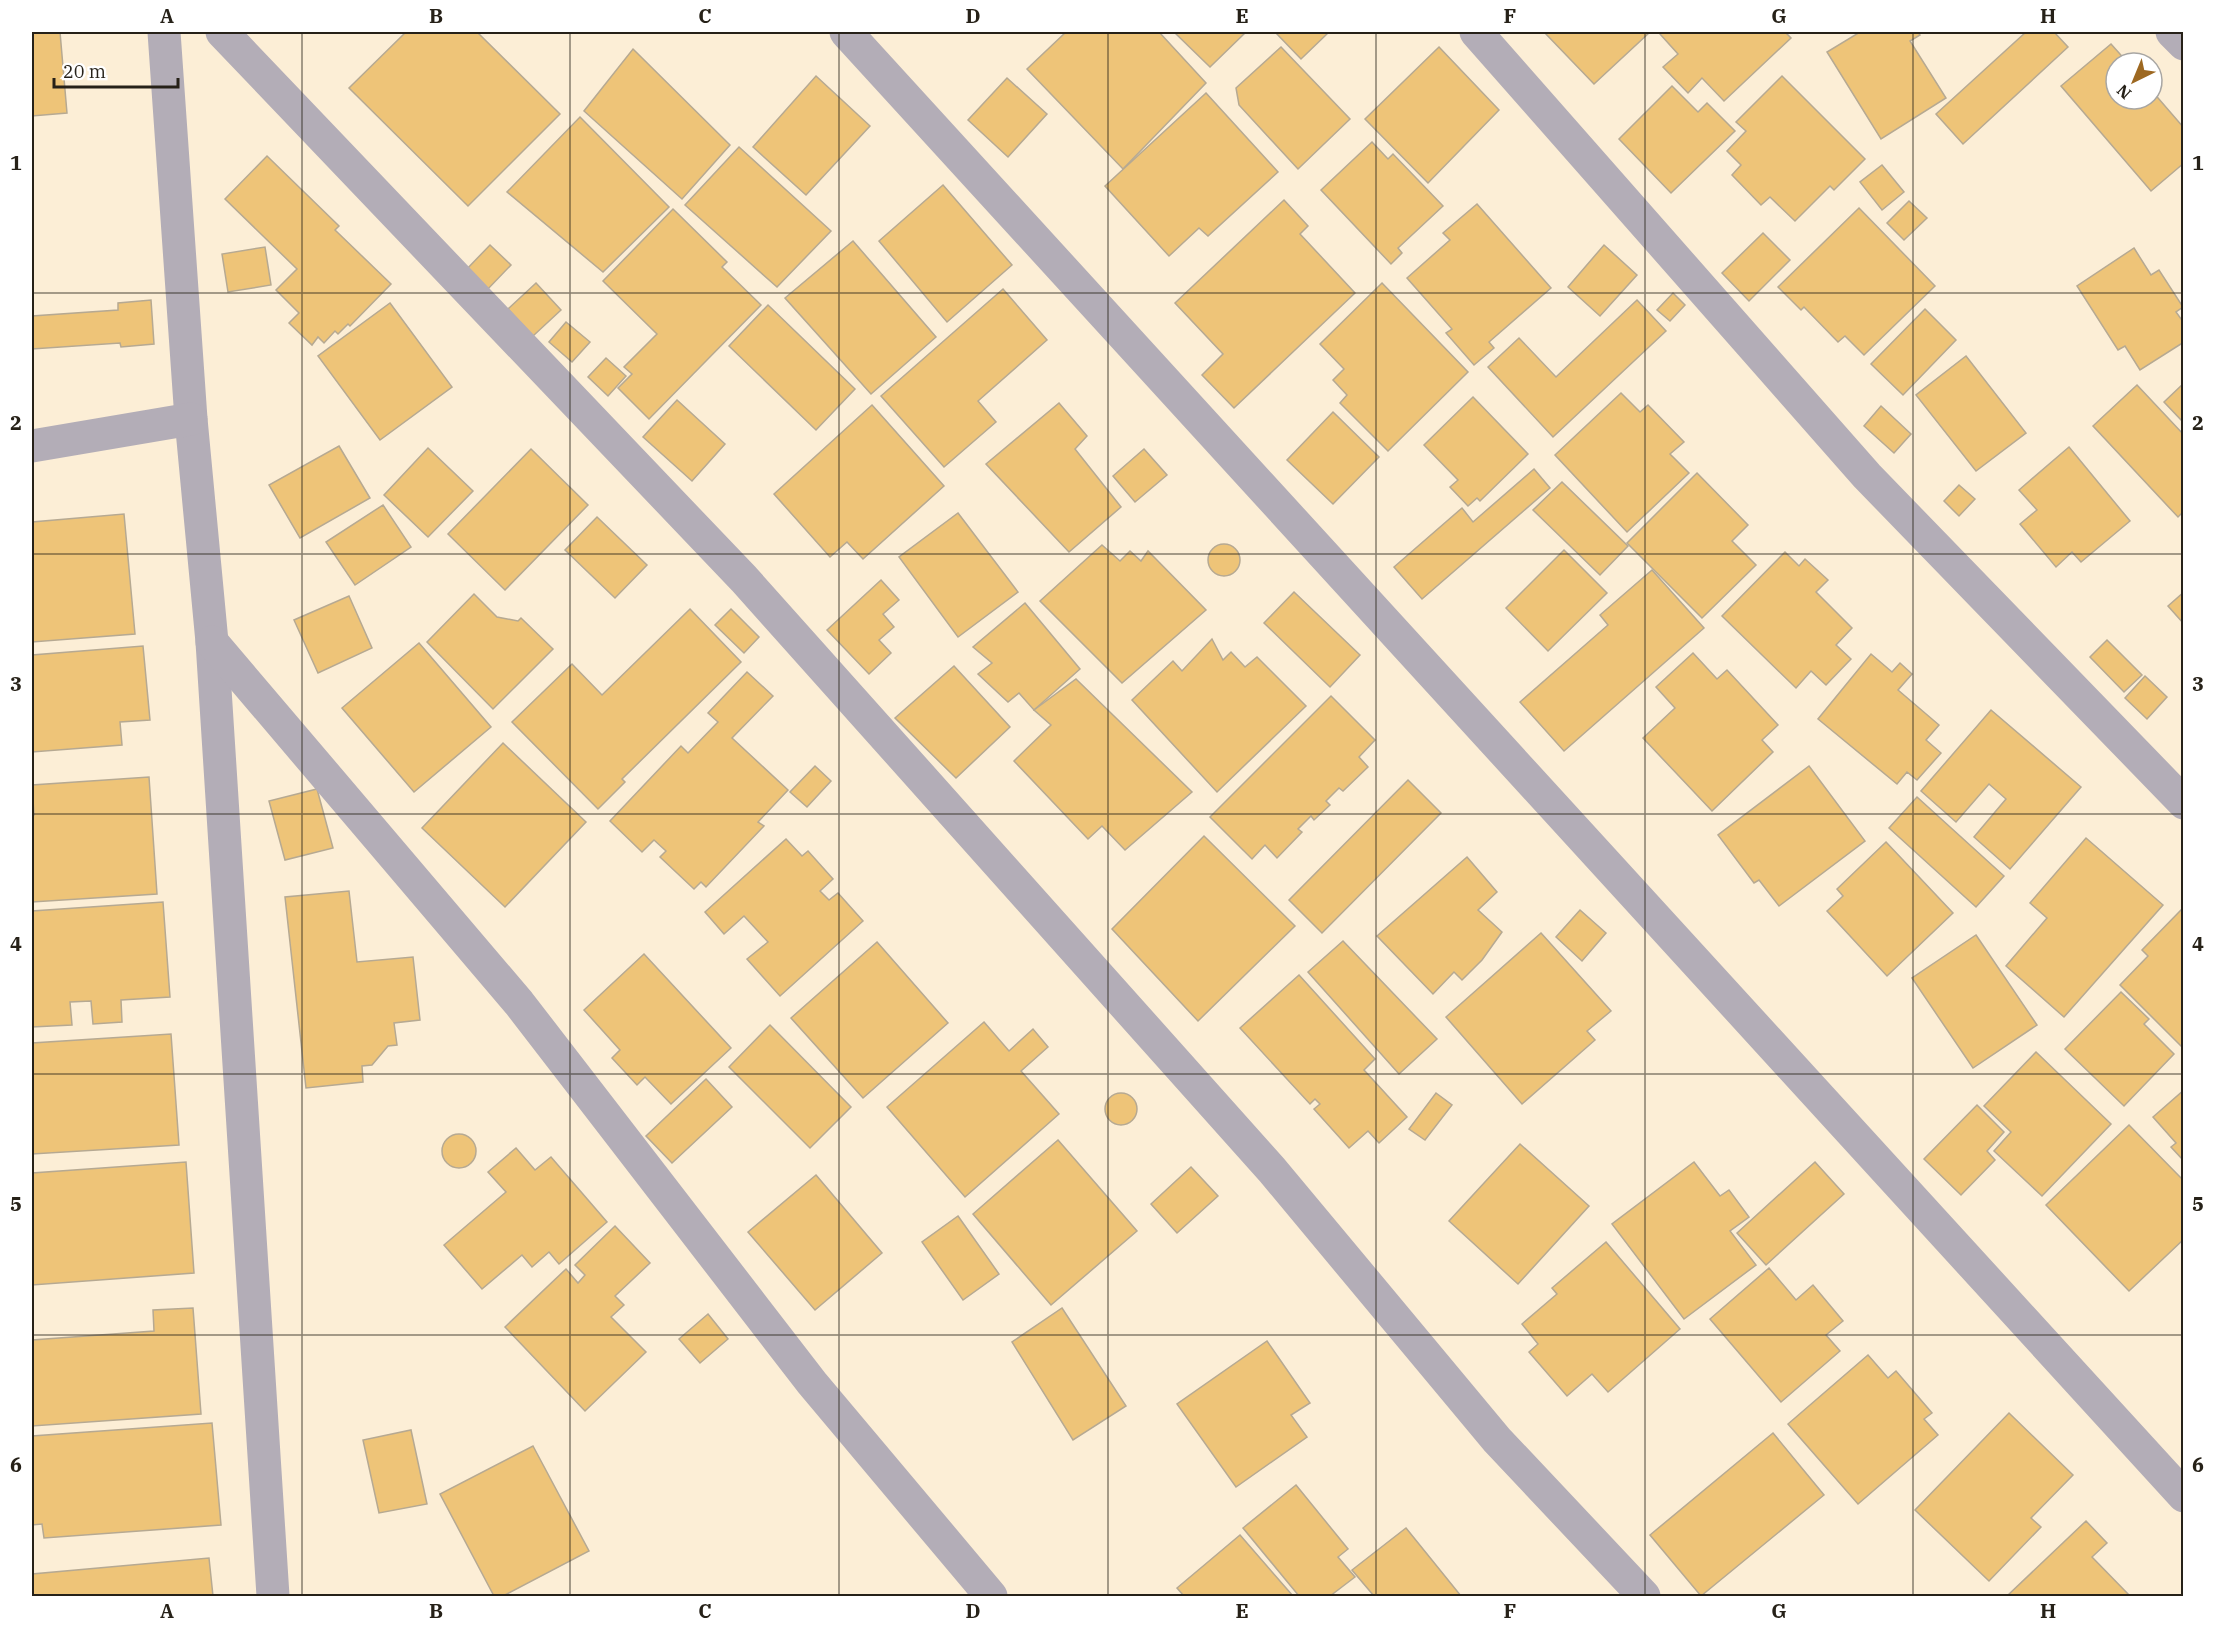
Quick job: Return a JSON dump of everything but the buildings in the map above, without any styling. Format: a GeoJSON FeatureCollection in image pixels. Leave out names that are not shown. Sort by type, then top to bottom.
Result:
{"type":"FeatureCollection","features":[{"type":"Feature","properties":{"kind":"street"},"geometry":{"type":"LineString","coordinates":[[164,32],[191,419],[212,642],[273,1596]]}},
{"type":"Feature","properties":{"kind":"street"},"geometry":{"type":"LineString","coordinates":[[222,32],[744,579],[1272,1170],[1497,1440],[1644,1596]]}},
{"type":"Feature","properties":{"kind":"street"},"geometry":{"type":"LineString","coordinates":[[846,32],[2184,1496]]}},
{"type":"Feature","properties":{"kind":"street"},"geometry":{"type":"LineString","coordinates":[[1476,32],[1867,476],[2184,803]]}},
{"type":"Feature","properties":{"kind":"street"},"geometry":{"type":"LineString","coordinates":[[2172,32],[2184,44]]}},
{"type":"Feature","properties":{"kind":"street"},"geometry":{"type":"LineString","coordinates":[[32,446],[191,419]]}},
{"type":"Feature","properties":{"kind":"street"},"geometry":{"type":"LineString","coordinates":[[212,642],[519,1003],[812,1383],[991,1596]]}}]}
